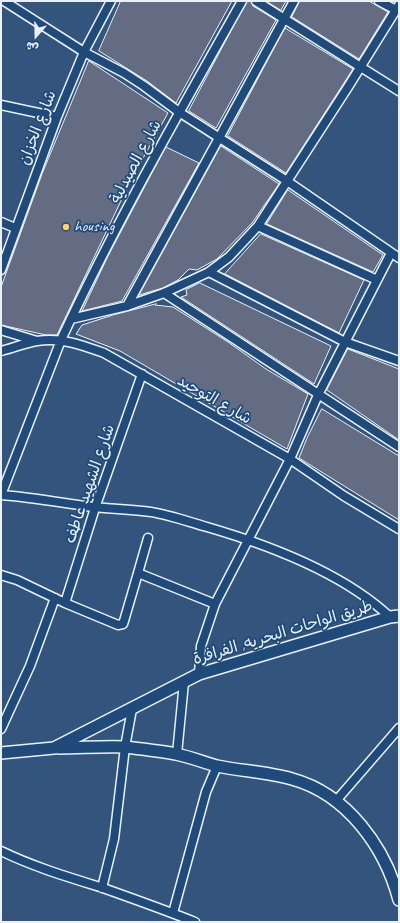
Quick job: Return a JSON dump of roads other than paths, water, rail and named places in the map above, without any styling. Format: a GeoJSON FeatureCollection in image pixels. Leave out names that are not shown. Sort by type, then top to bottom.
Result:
{"type":"FeatureCollection","features":[{"type":"Feature","properties":{"kind":"main road","name":"طريق الواحات البحريه, الفرافرة"},"geometry":{"type":"LineString","coordinates":[[1,753],[54,748],[199,674],[395,616]]}},
{"type":"Feature","properties":{"kind":"main road"},"geometry":{"type":"LineString","coordinates":[[54,748],[125,747],[177,754],[217,766],[293,779],[308,784],[322,792],[348,812],[370,837],[387,865],[399,897]]}},
{"type":"Feature","properties":{"kind":"street"},"geometry":{"type":"LineString","coordinates":[[4,1],[84,52],[124,73],[144,86],[179,112],[287,181],[391,254],[399,258]]}},
{"type":"Feature","properties":{"kind":"street","name":"شارع الخزان"},"geometry":{"type":"LineString","coordinates":[[1,270],[15,228],[57,117],[84,52],[111,1]]}},
{"type":"Feature","properties":{"kind":"street","name":"شارع الصيدلية"},"geometry":{"type":"LineString","coordinates":[[1,495],[61,340],[71,318],[179,112],[242,1]]}},
{"type":"Feature","properties":{"kind":"street"},"geometry":{"type":"LineString","coordinates":[[256,1],[399,91]]}},
{"type":"Feature","properties":{"kind":"street"},"geometry":{"type":"LineString","coordinates":[[127,306],[294,1]]}},
{"type":"Feature","properties":{"kind":"street"},"geometry":{"type":"LineString","coordinates":[[71,318],[127,306],[164,293],[209,272],[229,257],[258,226],[361,67],[397,8],[379,1]]}},
{"type":"Feature","properties":{"kind":"street"},"geometry":{"type":"LineString","coordinates":[[1,105],[57,117]]}},
{"type":"Feature","properties":{"kind":"street"},"geometry":{"type":"LineString","coordinates":[[1,222],[15,228]]}},
{"type":"Feature","properties":{"kind":"street"},"geometry":{"type":"LineString","coordinates":[[258,226],[377,280]]}},
{"type":"Feature","properties":{"kind":"street"},"geometry":{"type":"LineString","coordinates":[[199,674],[200,646],[215,604],[290,459],[318,395],[391,254]]}},
{"type":"Feature","properties":{"kind":"street"},"geometry":{"type":"LineString","coordinates":[[209,272],[345,342],[399,361]]}},
{"type":"Feature","properties":{"kind":"street"},"geometry":{"type":"LineString","coordinates":[[164,293],[399,447]]}},
{"type":"Feature","properties":{"kind":"street"},"geometry":{"type":"LineString","coordinates":[[1,330],[38,341]]}},
{"type":"Feature","properties":{"kind":"street","name":"شارع التوحيد"},"geometry":{"type":"LineString","coordinates":[[1,351],[38,341],[61,340],[80,344],[104,353],[290,459],[344,496],[399,529]]}},
{"type":"Feature","properties":{"kind":"street","name":"شارع الشهيد عاطف"},"geometry":{"type":"LineString","coordinates":[[65,603],[142,374]]}},
{"type":"Feature","properties":{"kind":"street"},"geometry":{"type":"LineString","coordinates":[[1,495],[26,497],[96,508],[153,512],[248,539],[298,560],[332,577],[356,590],[395,616]]}},
{"type":"Feature","properties":{"kind":"street"},"geometry":{"type":"LineString","coordinates":[[1,575],[17,580],[65,603],[121,625],[124,621],[148,538]]}},
{"type":"Feature","properties":{"kind":"street"},"geometry":{"type":"LineString","coordinates":[[138,573],[215,604]]}},
{"type":"Feature","properties":{"kind":"street"},"geometry":{"type":"LineString","coordinates":[[1,729],[30,666],[55,598]]}},
{"type":"Feature","properties":{"kind":"street"},"geometry":{"type":"LineString","coordinates":[[177,754],[184,682]]}},
{"type":"Feature","properties":{"kind":"street"},"geometry":{"type":"LineString","coordinates":[[102,888],[114,839],[125,747],[132,709]]}},
{"type":"Feature","properties":{"kind":"street"},"geometry":{"type":"LineString","coordinates":[[335,802],[399,728]]}},
{"type":"Feature","properties":{"kind":"street"},"geometry":{"type":"LineString","coordinates":[[173,913],[206,792],[217,766]]}},
{"type":"Feature","properties":{"kind":"street"},"geometry":{"type":"LineString","coordinates":[[1,852],[52,872],[173,913],[180,919],[195,922]]}},
{"type":"Feature","properties":{"kind":"place","name":"housing"},"geometry":{"type":"Point","coordinates":[66,227]}}]}
